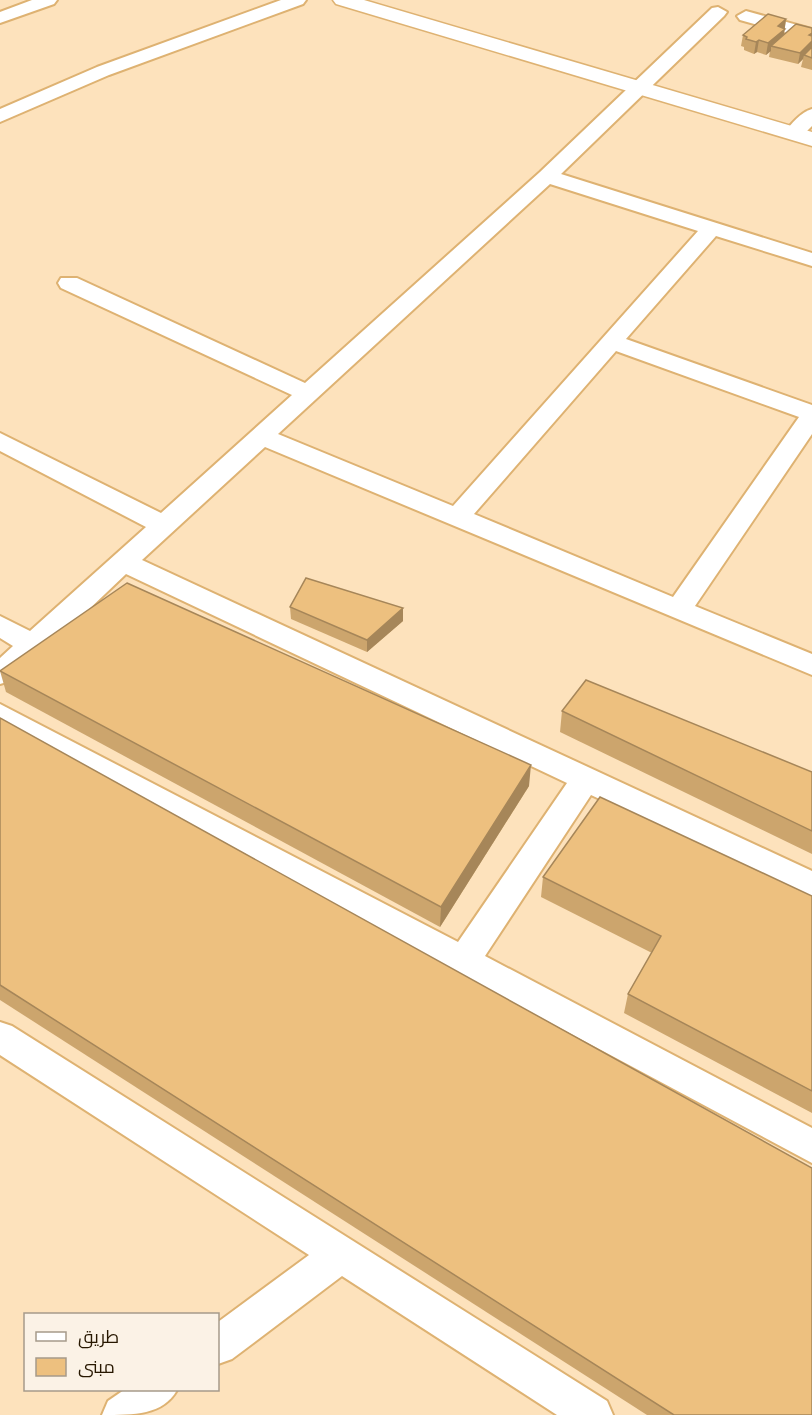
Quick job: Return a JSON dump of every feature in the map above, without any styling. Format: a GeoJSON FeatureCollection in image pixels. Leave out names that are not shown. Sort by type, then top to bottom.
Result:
{"type":"FeatureCollection","features":[{"type":"Feature","properties":{"kind":"street"},"geometry":{"type":"LineString","coordinates":[[0,18],[48,0]]}},
{"type":"Feature","properties":{"kind":"street"},"geometry":{"type":"LineString","coordinates":[[0,116],[103,71],[297,0]]}},
{"type":"Feature","properties":{"kind":"street"},"geometry":{"type":"LineString","coordinates":[[343,0],[803,136],[812,115]]}},
{"type":"Feature","properties":{"kind":"street"},"geometry":{"type":"LineString","coordinates":[[0,674],[547,176],[718,12]]}},
{"type":"Feature","properties":{"kind":"street"},"geometry":{"type":"LineString","coordinates":[[746,16],[812,34]]}},
{"type":"Feature","properties":{"kind":"street"},"geometry":{"type":"LineString","coordinates":[[547,176],[812,260]]}},
{"type":"Feature","properties":{"kind":"street"},"geometry":{"type":"LineString","coordinates":[[457,517],[712,228]]}},
{"type":"Feature","properties":{"kind":"street"},"geometry":{"type":"LineString","coordinates":[[69,283],[307,393]]}},
{"type":"Feature","properties":{"kind":"street"},"geometry":{"type":"LineString","coordinates":[[612,342],[812,415],[678,610]]}},
{"type":"Feature","properties":{"kind":"street"},"geometry":{"type":"LineString","coordinates":[[261,436],[812,665]]}},
{"type":"Feature","properties":{"kind":"street"},"geometry":{"type":"LineString","coordinates":[[0,441],[163,525]]}},
{"type":"Feature","properties":{"kind":"street"},"geometry":{"type":"LineString","coordinates":[[124,562],[812,885]]}},
{"type":"Feature","properties":{"kind":"street"},"geometry":{"type":"LineString","coordinates":[[0,626],[34,645]]}},
{"type":"Feature","properties":{"kind":"street"},"geometry":{"type":"LineString","coordinates":[[0,715],[812,1146]]}},
{"type":"Feature","properties":{"kind":"street"},"geometry":{"type":"LineString","coordinates":[[464,961],[586,778]]}},
{"type":"Feature","properties":{"kind":"street"},"geometry":{"type":"LineString","coordinates":[[0,1037],[593,1415]]}},
{"type":"Feature","properties":{"kind":"street"},"geometry":{"type":"LineString","coordinates":[[219,1344],[342,1253]]}},
{"type":"Feature","properties":{"kind":"street"},"geometry":{"type":"LineString","coordinates":[[122,1415],[154,1391]]}},
{"type":"Feature","properties":{"kind":"building"},"geometry":{"type":"Polygon","coordinates":[[[768,14],[786,19],[778,26],[785,29],[768,43],[746,39],[747,37],[743,35],[768,14]]]}},
{"type":"Feature","properties":{"kind":"building"},"geometry":{"type":"Polygon","coordinates":[[[796,24],[812,28],[812,33],[809,35],[812,36],[812,41],[800,53],[771,46],[796,24]]]}},
{"type":"Feature","properties":{"kind":"building"},"geometry":{"type":"Polygon","coordinates":[[[812,47],[812,58],[804,55],[812,47]]]}},
{"type":"Feature","properties":{"kind":"building"},"geometry":{"type":"Polygon","coordinates":[[[306,578],[403,608],[367,640],[290,607],[306,578]]]}},
{"type":"Feature","properties":{"kind":"building"},"geometry":{"type":"Polygon","coordinates":[[[127,583],[531,765],[441,907],[0,671],[127,583]]]}},
{"type":"Feature","properties":{"kind":"building"},"geometry":{"type":"Polygon","coordinates":[[[586,680],[812,772],[812,831],[562,711],[586,680]]]}},
{"type":"Feature","properties":{"kind":"building"},"geometry":{"type":"Polygon","coordinates":[[[0,718],[812,1168],[812,1415],[674,1415],[0,985],[0,718]]]}},
{"type":"Feature","properties":{"kind":"building"},"geometry":{"type":"Polygon","coordinates":[[[600,797],[812,896],[812,1091],[628,994],[661,936],[543,877],[600,797]]]}}]}
